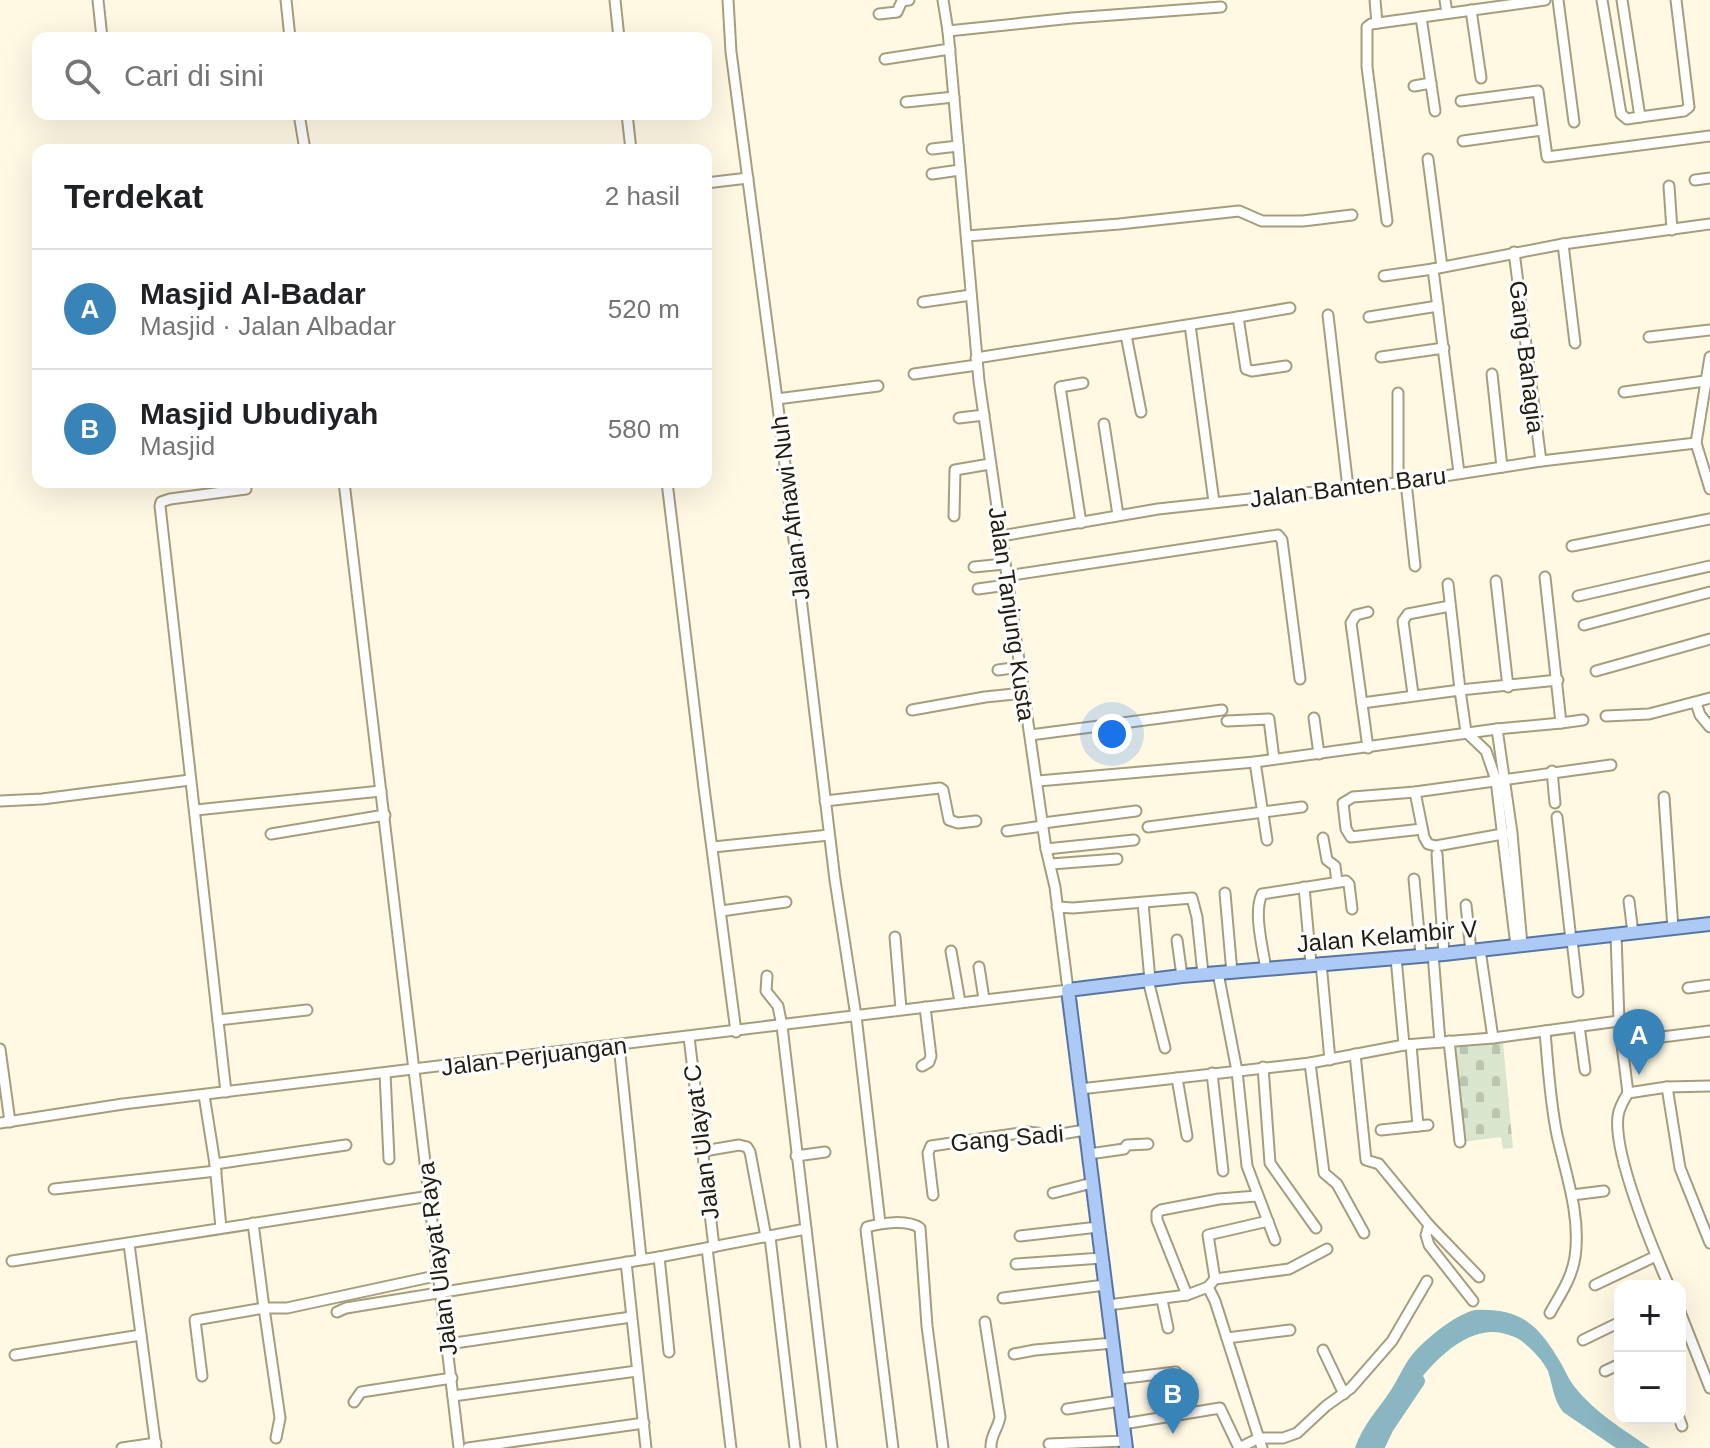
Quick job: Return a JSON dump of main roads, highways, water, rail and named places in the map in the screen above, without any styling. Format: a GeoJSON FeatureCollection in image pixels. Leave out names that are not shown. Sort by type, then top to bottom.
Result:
{"type":"FeatureCollection","features":[{"type":"Feature","properties":{"kind":"main road","name":"Jalan Kelambir V"},"geometry":{"type":"LineString","coordinates":[[1126,1445],[1068,990],[1710,924]]}},
{"type":"Feature","properties":{"kind":"water"},"geometry":{"type":"Polygon","coordinates":[[[1475,1310],[1506,1312],[1528,1322],[1545,1340],[1582,1396],[1614,1424],[1650,1448],[1616,1448],[1563,1412],[1548,1371],[1531,1349],[1513,1336],[1482,1333],[1444,1354],[1427,1371],[1398,1411],[1378,1448],[1355,1448],[1366,1424],[1412,1355],[1448,1323],[1475,1310]]]}},
{"type":"Feature","properties":{"kind":"waterway"},"geometry":{"type":"LineString","coordinates":[[1377,1448],[1387,1427],[1418,1381]]}},
{"type":"Feature","properties":{"kind":"place","name":"Masjid Al-Badar"},"geometry":{"type":"Point","coordinates":[1639,1075]}},
{"type":"Feature","properties":{"kind":"place","name":"Masjid Ubudiyah"},"geometry":{"type":"Point","coordinates":[1173,1434]}}]}
